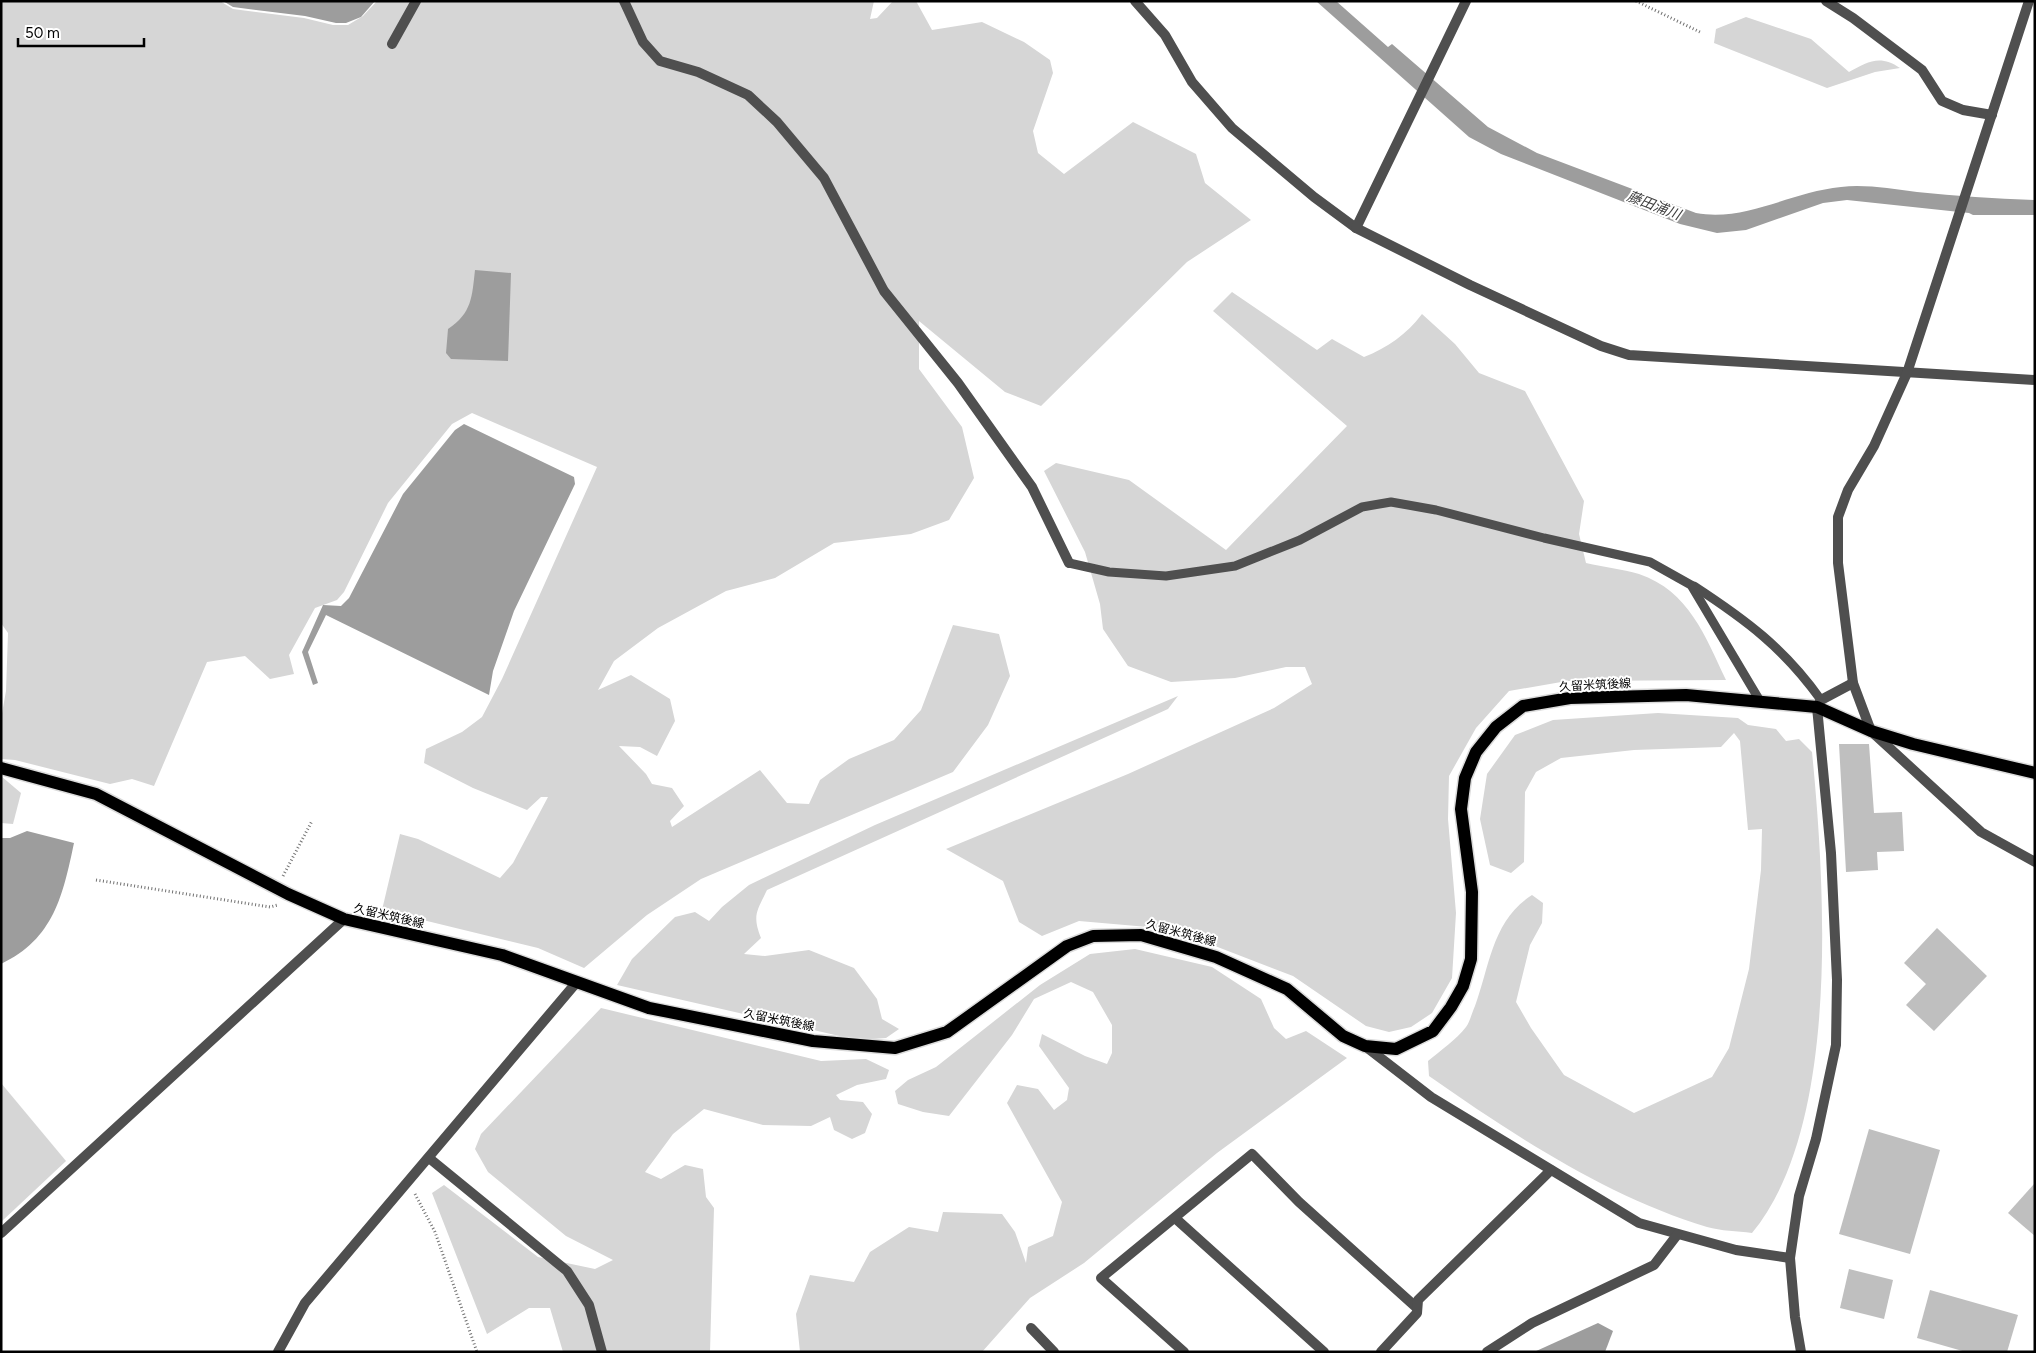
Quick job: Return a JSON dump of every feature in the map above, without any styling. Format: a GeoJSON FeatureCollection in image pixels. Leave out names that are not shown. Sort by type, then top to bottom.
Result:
{"type":"FeatureCollection","features":[{"type":"Feature","properties":{"kind":"main road","name":"久留米筑後線"},"geometry":{"type":"LineString","coordinates":[[1,768],[96,794],[276,888],[344,920],[502,955],[649,1008],[804,1039],[895,1048],[947,1032],[1067,946],[1092,936],[1141,935],[1216,956],[1287,988],[1343,1036],[1365,1046],[1396,1049],[1433,1031],[1451,1008],[1463,986],[1471,959],[1472,892],[1461,809],[1465,778],[1476,752],[1496,727],[1523,706],[1570,698],[1686,696],[1819,703],[1872,731],[1913,744],[2035,773]]}},
{"type":"Feature","properties":{"kind":"street"},"geometry":{"type":"LineString","coordinates":[[392,44],[416,1]]}},
{"type":"Feature","properties":{"kind":"street"},"geometry":{"type":"LineString","coordinates":[[624,1],[643,42],[660,61],[698,72],[748,95],[777,122],[824,178],[884,291],[958,383],[1032,487],[1069,563]]}},
{"type":"Feature","properties":{"kind":"street"},"geometry":{"type":"LineString","coordinates":[[1134,1],[1165,34],[1192,82],[1232,128],[1356,228],[1470,285],[1601,346],[1629,355],[1907,374],[2035,380]]}},
{"type":"Feature","properties":{"kind":"street"},"geometry":{"type":"LineString","coordinates":[[1356,228],[1466,1]]}},
{"type":"Feature","properties":{"kind":"street"},"geometry":{"type":"LineString","coordinates":[[1826,1],[1853,18],[1922,70],[1942,101],[1963,110],[1992,115]]}},
{"type":"Feature","properties":{"kind":"street"},"geometry":{"type":"LineString","coordinates":[[2029,1],[1907,374],[1874,446],[1848,490],[1838,517],[1838,563],[1853,683],[1872,731],[1981,832],[2035,862]]}},
{"type":"Feature","properties":{"kind":"street"},"geometry":{"type":"LineString","coordinates":[[1801,1352],[1795,1317],[1790,1258],[1799,1196],[1816,1139],[1836,1045],[1837,980],[1831,853],[1819,703],[1853,683]]}},
{"type":"Feature","properties":{"kind":"street"},"geometry":{"type":"LineString","coordinates":[[1,1234],[344,920]]}},
{"type":"Feature","properties":{"kind":"street"},"geometry":{"type":"LineString","coordinates":[[278,1352],[305,1303],[576,983]]}},
{"type":"Feature","properties":{"kind":"street"},"geometry":{"type":"LineString","coordinates":[[1365,1046],[1431,1097],[1639,1223],[1736,1250],[1790,1258]]}},
{"type":"Feature","properties":{"kind":"street"},"geometry":{"type":"LineString","coordinates":[[1184,1352],[1101,1278],[1252,1154],[1299,1202],[1418,1308]]}},
{"type":"Feature","properties":{"kind":"street"},"geometry":{"type":"LineString","coordinates":[[429,1158],[567,1271],[590,1304],[602,1352]]}},
{"type":"Feature","properties":{"kind":"street"},"geometry":{"type":"LineString","coordinates":[[1382,1352],[1417,1313],[1418,1300],[1551,1170]]}},
{"type":"Feature","properties":{"kind":"street"},"geometry":{"type":"LineString","coordinates":[[1175,1218],[1324,1352]]}},
{"type":"Feature","properties":{"kind":"street"},"geometry":{"type":"LineString","coordinates":[[1487,1352],[1532,1322],[1654,1265],[1677,1235]]}},
{"type":"Feature","properties":{"kind":"street"},"geometry":{"type":"LineString","coordinates":[[1032,1328],[1054,1352]]}},
{"type":"Feature","properties":{"kind":"lane"},"geometry":{"type":"LineString","coordinates":[[1069,563],[1108,572],[1166,576],[1235,566],[1300,540],[1362,506],[1391,502],[1436,510],[1544,538],[1650,562],[1739,615],[1776,646],[1800,670],[1819,703]]}},
{"type":"Feature","properties":{"kind":"lane"},"geometry":{"type":"LineString","coordinates":[[1691,585],[1760,701]]}},
{"type":"Feature","properties":{"kind":"path"},"geometry":{"type":"LineString","coordinates":[[1636,1],[1702,33]]}},
{"type":"Feature","properties":{"kind":"path"},"geometry":{"type":"LineString","coordinates":[[276,888],[312,821]]}},
{"type":"Feature","properties":{"kind":"path"},"geometry":{"type":"LineString","coordinates":[[96,880],[270,907],[277,906],[288,894]]}},
{"type":"Feature","properties":{"kind":"path"},"geometry":{"type":"LineString","coordinates":[[408,1180],[435,1232],[477,1352]]}},
{"type":"Feature","properties":{"kind":"shaded area"},"geometry":{"type":"Polygon","coordinates":[[[1,1],[220,1],[233,9],[304,18],[333,25],[348,25],[363,16],[377,1],[874,1],[870,19],[877,18],[893,1],[916,1],[932,30],[982,22],[1024,42],[1050,60],[1053,73],[1033,131],[1038,153],[1064,174],[1133,122],[1196,154],[1205,183],[1251,220],[1187,262],[1041,406],[1005,392],[919,321],[919,369],[962,427],[974,478],[949,520],[911,534],[834,543],[775,578],[726,591],[658,628],[614,661],[598,690],[631,675],[670,699],[675,721],[657,756],[640,747],[619,746],[646,774],[652,784],[672,788],[684,806],[670,821],[672,827],[760,770],[787,803],[809,804],[820,780],[849,759],[894,740],[921,710],[953,625],[999,634],[1010,676],[988,725],[953,772],[701,879],[647,915],[584,968],[538,948],[382,910],[400,834],[418,839],[500,878],[513,863],[548,797],[541,797],[527,810],[473,788],[424,763],[426,749],[462,732],[482,717],[502,679],[597,467],[472,413],[452,424],[388,503],[344,592],[337,600],[315,608],[289,655],[294,674],[270,679],[245,656],[207,662],[154,786],[132,779],[110,784],[15,760],[1,759],[1,719],[6,691],[8,633],[1,623],[1,1]]]}},
{"type":"Feature","properties":{"kind":"shaded area"},"geometry":{"type":"Polygon","coordinates":[[[1746,17],[1811,39],[1849,72],[1862,65],[1880,60],[1900,68],[1875,72],[1827,88],[1714,43],[1716,29],[1746,17]]]}},
{"type":"Feature","properties":{"kind":"shaded area"},"geometry":{"type":"Polygon","coordinates":[[[1232,292],[1317,350],[1332,339],[1364,357],[1396,340],[1422,314],[1455,344],[1479,373],[1525,391],[1584,501],[1579,534],[1586,563],[1639,574],[1671,592],[1683,603],[1693,617],[1711,647],[1726,680],[1567,681],[1509,691],[1476,728],[1449,776],[1448,819],[1456,913],[1452,978],[1432,1013],[1411,1027],[1389,1032],[1366,1026],[1293,976],[1171,929],[1079,921],[1042,936],[1019,922],[1003,881],[946,849],[1128,774],[1274,708],[1312,684],[1305,667],[1286,667],[1235,678],[1171,682],[1128,666],[1103,629],[1100,604],[1085,552],[1044,471],[1056,463],[1129,480],[1226,550],[1347,426],[1213,311],[1232,292]]]}},
{"type":"Feature","properties":{"kind":"shaded area"},"geometry":{"type":"Polygon","coordinates":[[[1178,696],[1168,709],[767,890],[756,918],[761,938],[744,954],[765,956],[809,950],[854,968],[877,999],[882,1019],[899,1029],[886,1038],[857,1040],[617,985],[632,959],[675,917],[695,912],[709,921],[722,907],[749,885],[875,825],[1178,696]]]}},
{"type":"Feature","properties":{"kind":"shaded area"},"geometry":{"type":"Polygon","coordinates":[[[1658,713],[1738,718],[1748,725],[1776,729],[1786,741],[1799,739],[1812,752],[1821,868],[1822,934],[1820,1002],[1814,1069],[1801,1131],[1781,1187],[1752,1233],[1707,1227],[1670,1214],[1598,1182],[1528,1142],[1429,1076],[1428,1061],[1458,1036],[1469,1022],[1500,931],[1508,918],[1532,895],[1543,903],[1542,923],[1530,945],[1516,1002],[1531,1028],[1564,1075],[1634,1113],[1712,1077],[1729,1048],[1749,969],[1761,870],[1762,829],[1748,830],[1740,741],[1734,733],[1721,747],[1634,750],[1561,758],[1536,772],[1525,792],[1524,862],[1511,873],[1490,865],[1480,819],[1487,774],[1515,735],[1553,720],[1658,713]]]}},
{"type":"Feature","properties":{"kind":"shaded area"},"geometry":{"type":"Polygon","coordinates":[[[1,776],[21,793],[13,824],[1,823],[1,776]]]}},
{"type":"Feature","properties":{"kind":"shaded area"},"geometry":{"type":"Polygon","coordinates":[[[1135,949],[1212,967],[1261,999],[1274,1028],[1286,1039],[1306,1031],[1347,1058],[1217,1153],[1084,1263],[1030,1298],[982,1352],[800,1352],[796,1314],[810,1275],[854,1282],[870,1252],[909,1227],[938,1232],[943,1212],[1002,1214],[1015,1232],[1026,1263],[1028,1247],[1053,1236],[1062,1202],[1007,1103],[1017,1085],[1038,1089],[1054,1110],[1067,1100],[1069,1088],[1039,1046],[1042,1034],[1085,1056],[1107,1064],[1112,1053],[1112,1025],[1093,992],[1071,982],[1034,999],[1012,1035],[949,1116],[923,1112],[898,1104],[895,1091],[908,1080],[936,1067],[1040,985],[1090,954],[1135,949]]]}},
{"type":"Feature","properties":{"kind":"shaded area"},"geometry":{"type":"Polygon","coordinates":[[[601,1008],[821,1061],[866,1059],[889,1070],[886,1079],[857,1085],[836,1095],[840,1100],[863,1102],[872,1114],[865,1133],[852,1139],[834,1130],[830,1117],[811,1126],[763,1125],[704,1109],[673,1134],[645,1172],[661,1179],[685,1165],[703,1169],[706,1197],[714,1208],[710,1352],[563,1352],[550,1308],[529,1308],[487,1334],[432,1193],[444,1185],[538,1257],[595,1269],[613,1260],[566,1236],[488,1172],[475,1149],[481,1134],[601,1008]]]}},
{"type":"Feature","properties":{"kind":"shaded area"},"geometry":{"type":"Polygon","coordinates":[[[1,1083],[66,1161],[1,1222],[1,1083]]]}},
{"type":"Feature","properties":{"kind":"water"},"geometry":{"type":"Polygon","coordinates":[[[223,1],[375,1],[361,17],[346,23],[336,23],[305,16],[233,7],[223,1]]]}},
{"type":"Feature","properties":{"kind":"water","name":"藤田浦川"},"geometry":{"type":"Polygon","coordinates":[[[1316,1],[1336,1],[1388,47],[1392,44],[1488,127],[1537,153],[1696,213],[1714,215],[1733,213],[1822,190],[1859,186],[1961,196],[2035,200],[2035,215],[1973,215],[1969,213],[1847,200],[1823,203],[1746,230],[1717,233],[1680,224],[1501,154],[1469,137],[1316,1]]]}},
{"type":"Feature","properties":{"kind":"water"},"geometry":{"type":"Polygon","coordinates":[[[475,270],[511,273],[508,361],[451,359],[446,353],[448,329],[462,317],[469,304],[475,270]]]}},
{"type":"Feature","properties":{"kind":"water"},"geometry":{"type":"Polygon","coordinates":[[[464,424],[574,477],[575,484],[514,611],[493,671],[489,695],[326,615],[308,652],[318,683],[313,685],[302,652],[323,605],[341,606],[349,598],[403,494],[455,430],[464,424]]]}},
{"type":"Feature","properties":{"kind":"water"},"geometry":{"type":"Polygon","coordinates":[[[27,831],[74,843],[60,898],[53,914],[33,942],[19,954],[1,964],[1,838],[10,838],[27,831]]]}},
{"type":"Feature","properties":{"kind":"water"},"geometry":{"type":"Polygon","coordinates":[[[1598,1323],[1613,1331],[1605,1352],[1534,1352],[1598,1323]]]}},
{"type":"Feature","properties":{"kind":"building"},"geometry":{"type":"Polygon","coordinates":[[[1839,744],[1869,744],[1874,813],[1902,812],[1904,851],[1877,852],[1878,870],[1846,872],[1839,744]]]}},
{"type":"Feature","properties":{"kind":"building"},"geometry":{"type":"Polygon","coordinates":[[[1937,928],[1987,976],[1934,1031],[1906,1005],[1926,984],[1904,963],[1937,928]]]}},
{"type":"Feature","properties":{"kind":"building"},"geometry":{"type":"Polygon","coordinates":[[[1869,1129],[1940,1150],[1910,1254],[1839,1234],[1869,1129]]]}},
{"type":"Feature","properties":{"kind":"building"},"geometry":{"type":"Polygon","coordinates":[[[2035,1183],[2035,1236],[2008,1213],[2035,1183]]]}},
{"type":"Feature","properties":{"kind":"building"},"geometry":{"type":"Polygon","coordinates":[[[1849,1269],[1893,1280],[1884,1319],[1840,1308],[1849,1269]]]}},
{"type":"Feature","properties":{"kind":"building"},"geometry":{"type":"Polygon","coordinates":[[[1930,1290],[2018,1315],[2007,1352],[1966,1352],[1917,1338],[1930,1290]]]}}]}
